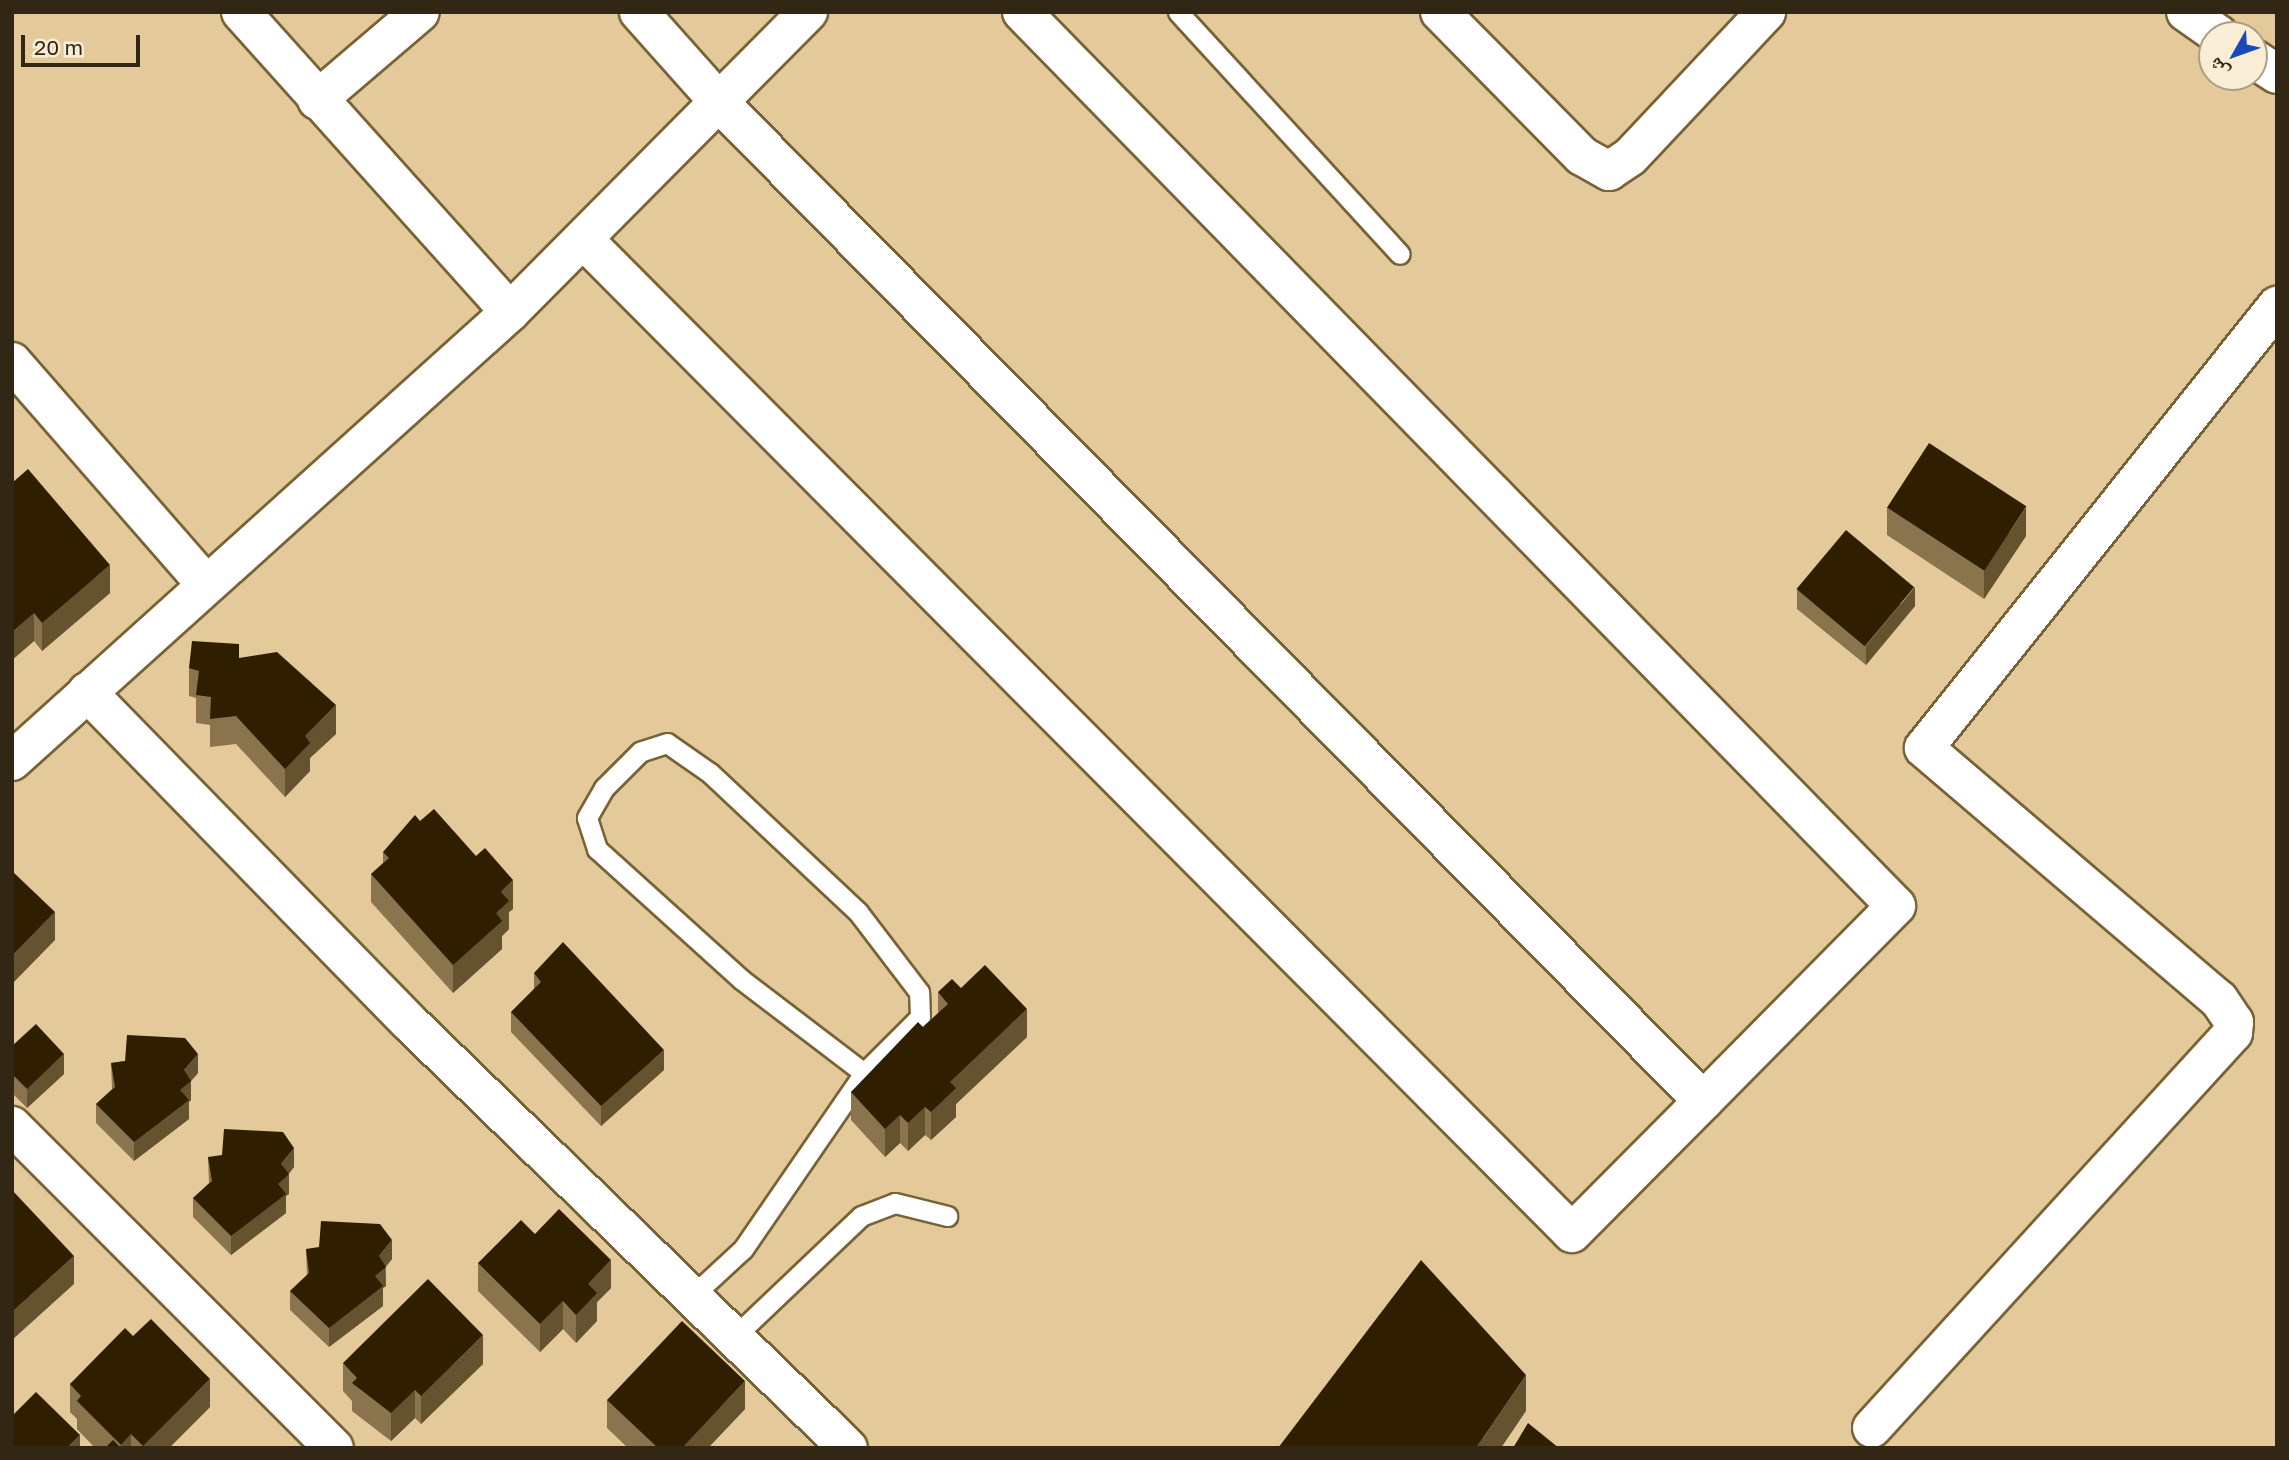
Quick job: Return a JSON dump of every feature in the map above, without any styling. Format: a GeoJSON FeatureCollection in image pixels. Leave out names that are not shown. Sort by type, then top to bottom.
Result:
{"type":"FeatureCollection","features":[{"type":"Feature","properties":{"kind":"street"},"geometry":{"type":"LineString","coordinates":[[241,12],[317,100],[510,312]]}},
{"type":"Feature","properties":{"kind":"street"},"geometry":{"type":"LineString","coordinates":[[317,100],[420,12]]}},
{"type":"Feature","properties":{"kind":"street"},"geometry":{"type":"LineString","coordinates":[[639,12],[720,103],[1703,1101]]}},
{"type":"Feature","properties":{"kind":"street"},"geometry":{"type":"LineString","coordinates":[[12,761],[510,312],[808,12]]}},
{"type":"Feature","properties":{"kind":"street"},"geometry":{"type":"LineString","coordinates":[[583,239],[1572,1233],[1896,906],[1022,12]]}},
{"type":"Feature","properties":{"kind":"street"},"geometry":{"type":"LineString","coordinates":[[1440,12],[1582,156],[1609,171],[1630,157],[1766,12]]}},
{"type":"Feature","properties":{"kind":"street"},"geometry":{"type":"LineString","coordinates":[[1872,1428],[2233,1033],[2234,1022],[2219,1000],[1924,748],[2277,306]]}},
{"type":"Feature","properties":{"kind":"street"},"geometry":{"type":"LineString","coordinates":[[12,362],[206,584]]}},
{"type":"Feature","properties":{"kind":"street"},"geometry":{"type":"LineString","coordinates":[[87,692],[410,1023],[848,1448]]}},
{"type":"Feature","properties":{"kind":"street"},"geometry":{"type":"LineString","coordinates":[[12,1126],[334,1448]]}},
{"type":"Feature","properties":{"kind":"lane"},"geometry":{"type":"LineString","coordinates":[[1178,12],[1400,254]]}},
{"type":"Feature","properties":{"kind":"lane"},"geometry":{"type":"LineString","coordinates":[[692,1296],[743,1249],[864,1073],[920,1017],[919,992],[892,951],[710,773],[667,743],[640,752],[604,788],[587,818],[597,849],[742,980],[864,1073]]}},
{"type":"Feature","properties":{"kind":"lane"},"geometry":{"type":"LineString","coordinates":[[734,1337],[861,1216],[895,1203],[947,1216]]}},
{"type":"Feature","properties":{"kind":"building"},"geometry":{"type":"Polygon","coordinates":[[[1929,443],[2026,506],[1984,571],[1887,508],[1929,443]]]}},
{"type":"Feature","properties":{"kind":"building"},"geometry":{"type":"Polygon","coordinates":[[[28,469],[110,565],[42,623],[34,613],[12,632],[12,483],[28,469]]]}},
{"type":"Feature","properties":{"kind":"building"},"geometry":{"type":"Polygon","coordinates":[[[1846,530],[1914,587],[1865,646],[1797,589],[1846,530]]]}},
{"type":"Feature","properties":{"kind":"building"},"geometry":{"type":"Polygon","coordinates":[[[192,641],[239,644],[239,658],[277,652],[336,705],[305,736],[310,743],[285,769],[236,716],[210,719],[211,697],[196,695],[199,671],[189,668],[192,641]]]}},
{"type":"Feature","properties":{"kind":"building"},"geometry":{"type":"Polygon","coordinates":[[[434,809],[476,856],[485,848],[513,880],[501,892],[509,901],[496,913],[502,921],[453,965],[371,874],[389,858],[383,852],[415,815],[420,821],[434,809]]]}},
{"type":"Feature","properties":{"kind":"building"},"geometry":{"type":"Polygon","coordinates":[[[12,871],[55,912],[12,956],[12,871]]]}},
{"type":"Feature","properties":{"kind":"building"},"geometry":{"type":"Polygon","coordinates":[[[563,942],[664,1050],[601,1106],[511,1012],[541,982],[534,973],[563,942]]]}},
{"type":"Feature","properties":{"kind":"building"},"geometry":{"type":"Polygon","coordinates":[[[985,965],[1027,1009],[950,1082],[956,1088],[931,1112],[925,1107],[908,1123],[900,1115],[885,1129],[851,1092],[918,1022],[923,1027],[948,1004],[938,992],[952,979],[961,988],[985,965]]]}},
{"type":"Feature","properties":{"kind":"building"},"geometry":{"type":"Polygon","coordinates":[[[36,1024],[64,1054],[27,1089],[12,1074],[12,1046],[36,1024]]]}},
{"type":"Feature","properties":{"kind":"building"},"geometry":{"type":"Polygon","coordinates":[[[127,1035],[185,1038],[198,1054],[184,1070],[191,1081],[180,1090],[189,1100],[134,1142],[96,1104],[115,1087],[111,1063],[125,1061],[127,1035]]]}},
{"type":"Feature","properties":{"kind":"building"},"geometry":{"type":"Polygon","coordinates":[[[224,1129],[283,1132],[294,1148],[281,1164],[289,1174],[278,1184],[286,1194],[231,1236],[193,1198],[212,1181],[208,1157],[222,1155],[224,1129]]]}},
{"type":"Feature","properties":{"kind":"building"},"geometry":{"type":"Polygon","coordinates":[[[12,1190],[74,1256],[12,1312],[12,1190]]]}},
{"type":"Feature","properties":{"kind":"building"},"geometry":{"type":"Polygon","coordinates":[[[559,1209],[611,1260],[588,1284],[597,1293],[576,1315],[563,1301],[540,1324],[478,1263],[521,1220],[535,1234],[559,1209]]]}},
{"type":"Feature","properties":{"kind":"building"},"geometry":{"type":"Polygon","coordinates":[[[321,1221],[380,1224],[392,1240],[379,1256],[386,1267],[375,1276],[383,1286],[329,1328],[290,1291],[309,1273],[306,1249],[319,1247],[321,1221]]]}},
{"type":"Feature","properties":{"kind":"building"},"geometry":{"type":"Polygon","coordinates":[[[1421,1260],[1526,1375],[1476,1448],[1278,1448],[1421,1260]]]}},
{"type":"Feature","properties":{"kind":"building"},"geometry":{"type":"Polygon","coordinates":[[[428,1279],[483,1335],[421,1396],[415,1390],[391,1413],[352,1383],[357,1378],[343,1363],[428,1279]]]}},
{"type":"Feature","properties":{"kind":"building"},"geometry":{"type":"Polygon","coordinates":[[[151,1319],[210,1379],[143,1446],[131,1434],[121,1445],[77,1401],[81,1396],[70,1384],[125,1328],[133,1336],[151,1319]]]}},
{"type":"Feature","properties":{"kind":"building"},"geometry":{"type":"Polygon","coordinates":[[[682,1321],[745,1381],[682,1448],[658,1448],[607,1400],[682,1321]]]}},
{"type":"Feature","properties":{"kind":"building"},"geometry":{"type":"Polygon","coordinates":[[[36,1392],[80,1435],[67,1448],[12,1448],[12,1416],[36,1392]]]}},
{"type":"Feature","properties":{"kind":"building"},"geometry":{"type":"Polygon","coordinates":[[[1528,1423],[1559,1448],[1513,1448],[1528,1423]]]}},
{"type":"Feature","properties":{"kind":"building"},"geometry":{"type":"Polygon","coordinates":[[[113,1440],[121,1448],[105,1448],[113,1440]]]}}]}
